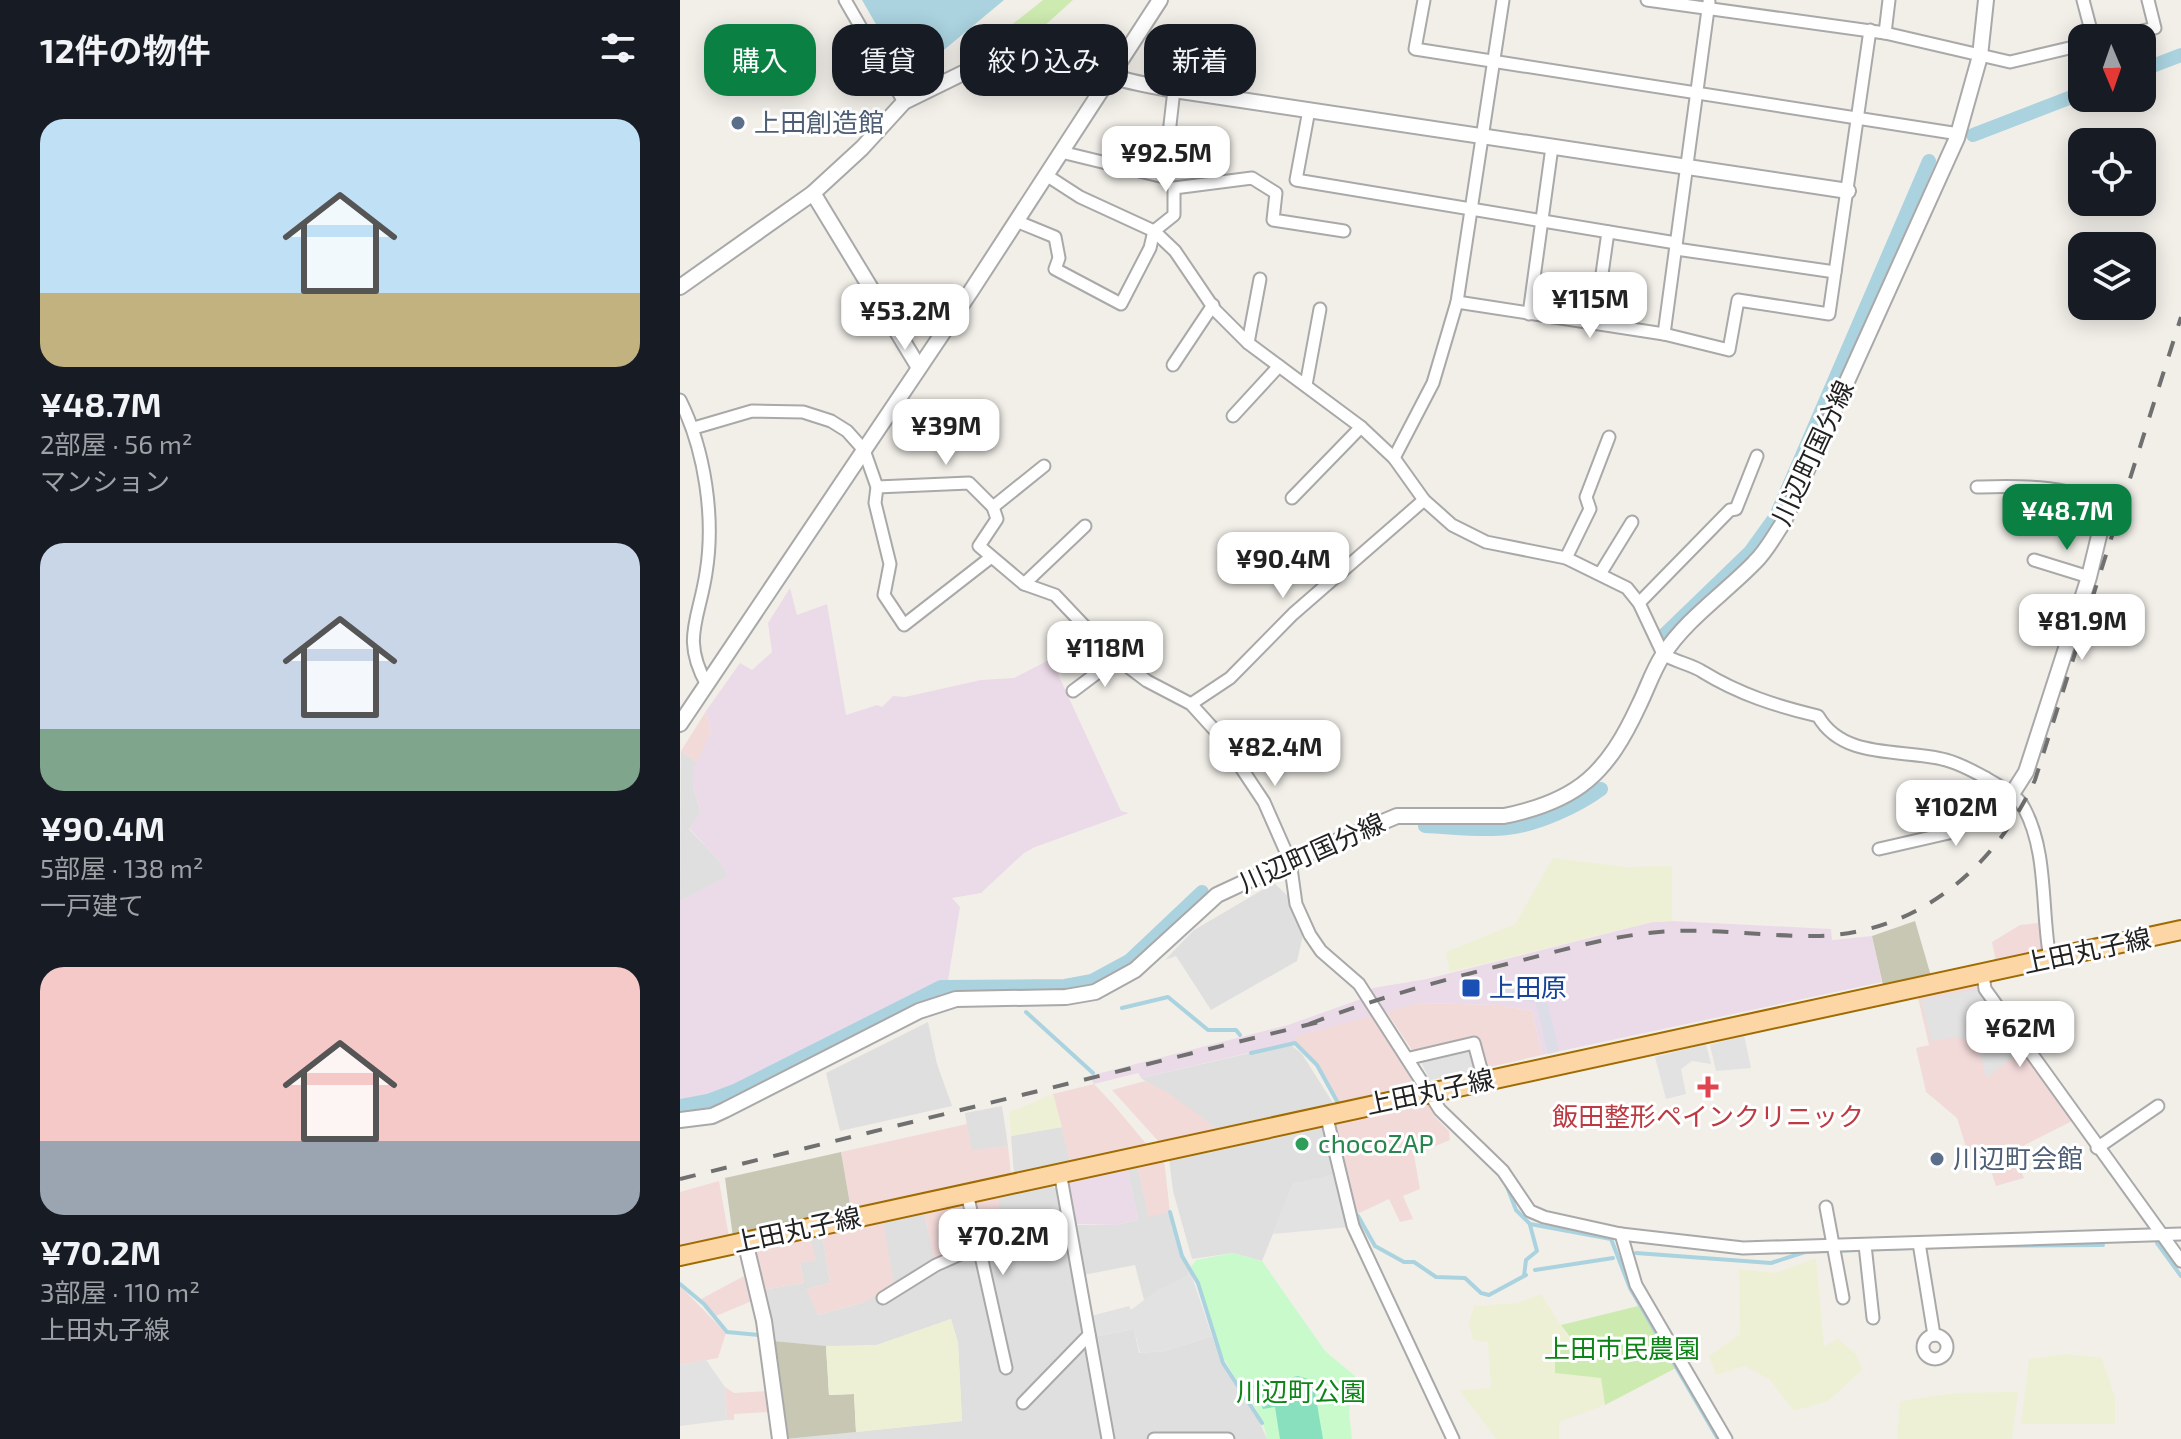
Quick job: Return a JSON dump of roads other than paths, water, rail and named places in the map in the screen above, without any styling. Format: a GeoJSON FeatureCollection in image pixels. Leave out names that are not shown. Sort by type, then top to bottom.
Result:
{"type":"FeatureCollection","features":[{"type":"Feature","properties":{"kind":"main road","name":"上田丸子線"},"geometry":{"type":"LineString","coordinates":[[680,1256],[2181,930]]}},
{"type":"Feature","properties":{"kind":"street"},"geometry":{"type":"LineString","coordinates":[[845,0],[904,102]]}},
{"type":"Feature","properties":{"kind":"street"},"geometry":{"type":"LineString","coordinates":[[1128,49],[1160,0]]}},
{"type":"Feature","properties":{"kind":"street"},"geometry":{"type":"LineString","coordinates":[[1424,0],[1415,49],[1860,116],[1959,134]]}},
{"type":"Feature","properties":{"kind":"street"},"geometry":{"type":"LineString","coordinates":[[1394,458],[1433,383],[1457,302],[1503,0]]}},
{"type":"Feature","properties":{"kind":"street"},"geometry":{"type":"LineString","coordinates":[[1647,0],[1709,4],[1870,30],[1980,56],[2023,61],[2068,49]]}},
{"type":"Feature","properties":{"kind":"street"},"geometry":{"type":"LineString","coordinates":[[1885,33],[1889,0]]}},
{"type":"Feature","properties":{"kind":"street","name":"川辺町国分線"},"geometry":{"type":"LineString","coordinates":[[680,1120],[712,1116],[919,1011],[945,1001],[1095,992],[1135,970],[1217,895],[1397,816],[1504,816],[1547,802],[1584,785],[1613,757],[1663,654],[1687,625],[1757,560],[1783,523],[1959,134],[1980,56],[1986,0]]}},
{"type":"Feature","properties":{"kind":"street"},"geometry":{"type":"LineString","coordinates":[[2083,0],[2089,24]]}},
{"type":"Feature","properties":{"kind":"street"},"geometry":{"type":"LineString","coordinates":[[2148,0],[2154,24]]}},
{"type":"Feature","properties":{"kind":"street"},"geometry":{"type":"LineString","coordinates":[[1664,334],[1709,4]]}},
{"type":"Feature","properties":{"kind":"street"},"geometry":{"type":"LineString","coordinates":[[1457,302],[1664,334],[1729,350],[1738,300],[1829,314],[1870,30]]}},
{"type":"Feature","properties":{"kind":"street"},"geometry":{"type":"LineString","coordinates":[[680,287],[813,193],[862,148],[904,102],[960,74]]}},
{"type":"Feature","properties":{"kind":"street"},"geometry":{"type":"LineString","coordinates":[[683,714],[707,685],[1097,96]]}},
{"type":"Feature","properties":{"kind":"street"},"geometry":{"type":"LineString","coordinates":[[1061,152],[1164,177],[1173,96]]}},
{"type":"Feature","properties":{"kind":"street"},"geometry":{"type":"LineString","coordinates":[[1214,96],[1848,191]]}},
{"type":"Feature","properties":{"kind":"street"},"geometry":{"type":"LineString","coordinates":[[1309,110],[1296,180],[1835,272]]}},
{"type":"Feature","properties":{"kind":"street"},"geometry":{"type":"LineString","coordinates":[[1529,314],[1552,147]]}},
{"type":"Feature","properties":{"kind":"street"},"geometry":{"type":"LineString","coordinates":[[1046,175],[1080,197],[1154,231],[1175,251],[1213,305],[1248,343],[1361,427],[1394,458],[1424,500],[1452,525],[1486,542],[1566,558],[1627,588],[1639,603],[1663,654],[1768,704],[1818,716],[1824,726],[1842,740],[1879,752],[1944,760],[1986,778],[2012,794],[2023,805],[2038,842],[2050,959]]}},
{"type":"Feature","properties":{"kind":"street"},"geometry":{"type":"LineString","coordinates":[[1016,221],[1055,237],[1059,258],[1055,269],[1121,304],[1150,248],[1154,231],[1174,215],[1174,188],[1252,178],[1276,193],[1273,220],[1344,231]]}},
{"type":"Feature","properties":{"kind":"street"},"geometry":{"type":"LineString","coordinates":[[813,193],[918,366]]}},
{"type":"Feature","properties":{"kind":"street"},"geometry":{"type":"LineString","coordinates":[[1595,323],[1608,232]]}},
{"type":"Feature","properties":{"kind":"street"},"geometry":{"type":"LineString","coordinates":[[1248,343],[1260,279]]}},
{"type":"Feature","properties":{"kind":"street"},"geometry":{"type":"LineString","coordinates":[[1173,365],[1213,305]]}},
{"type":"Feature","properties":{"kind":"street"},"geometry":{"type":"LineString","coordinates":[[1306,385],[1320,309]]}},
{"type":"Feature","properties":{"kind":"street"},"geometry":{"type":"LineString","coordinates":[[1233,416],[1279,366]]}},
{"type":"Feature","properties":{"kind":"street"},"geometry":{"type":"LineString","coordinates":[[680,400],[694,428],[709,511],[706,574],[691,642],[697,667],[707,685]]}},
{"type":"Feature","properties":{"kind":"street"},"geometry":{"type":"LineString","coordinates":[[694,428],[752,411],[803,412],[831,421],[847,431],[864,450],[877,487],[875,503],[890,564],[884,595],[904,625],[990,558]]}},
{"type":"Feature","properties":{"kind":"street"},"geometry":{"type":"LineString","coordinates":[[1292,498],[1361,427]]}},
{"type":"Feature","properties":{"kind":"street"},"geometry":{"type":"LineString","coordinates":[[1566,558],[1590,509],[1586,497],[1609,437]]}},
{"type":"Feature","properties":{"kind":"street"},"geometry":{"type":"LineString","coordinates":[[1639,603],[1730,510],[1736,509],[1757,456]]}},
{"type":"Feature","properties":{"kind":"street"},"geometry":{"type":"LineString","coordinates":[[993,507],[1044,466]]}},
{"type":"Feature","properties":{"kind":"street"},"geometry":{"type":"LineString","coordinates":[[877,487],[969,483],[993,507],[997,519],[979,546],[990,558],[1024,584],[1055,595],[1117,658],[1147,681],[1191,704],[1220,736],[1264,802],[1290,861],[1296,904],[1310,935],[1321,951],[1359,984],[1432,1092],[1440,1110],[1503,1171],[1530,1211],[1621,1234],[1743,1248],[1865,1245],[1920,1248],[2181,1234]]}},
{"type":"Feature","properties":{"kind":"street"},"geometry":{"type":"LineString","coordinates":[[1977,487],[2052,489],[2100,505],[2105,511],[2089,577],[2026,772],[2012,794]]}},
{"type":"Feature","properties":{"kind":"street"},"geometry":{"type":"LineString","coordinates":[[1191,704],[1230,678],[1293,614],[1424,500]]}},
{"type":"Feature","properties":{"kind":"street"},"geometry":{"type":"LineString","coordinates":[[1600,574],[1632,522]]}},
{"type":"Feature","properties":{"kind":"street"},"geometry":{"type":"LineString","coordinates":[[1024,584],[1085,526]]}},
{"type":"Feature","properties":{"kind":"street"},"geometry":{"type":"LineString","coordinates":[[2034,560],[2089,577]]}},
{"type":"Feature","properties":{"kind":"street"},"geometry":{"type":"LineString","coordinates":[[1073,691],[1117,658]]}},
{"type":"Feature","properties":{"kind":"street"},"geometry":{"type":"LineString","coordinates":[[1879,849],[1949,833],[1986,778]]}},
{"type":"Feature","properties":{"kind":"street"},"geometry":{"type":"LineString","coordinates":[[1983,974],[1985,989],[2181,1261]]}},
{"type":"Feature","properties":{"kind":"street"},"geometry":{"type":"LineString","coordinates":[[1410,1058],[1474,1043],[1484,1080]]}},
{"type":"Feature","properties":{"kind":"street"},"geometry":{"type":"LineString","coordinates":[[2097,1148],[2158,1106]]}},
{"type":"Feature","properties":{"kind":"street"},"geometry":{"type":"LineString","coordinates":[[1326,1114],[1353,1226],[1453,1439]]}},
{"type":"Feature","properties":{"kind":"street"},"geometry":{"type":"LineString","coordinates":[[1060,1172],[1108,1439]]}},
{"type":"Feature","properties":{"kind":"street"},"geometry":{"type":"LineString","coordinates":[[967,1193],[1006,1368]]}},
{"type":"Feature","properties":{"kind":"street"},"geometry":{"type":"LineString","coordinates":[[1826,1207],[1843,1298]]}},
{"type":"Feature","properties":{"kind":"street"},"geometry":{"type":"LineString","coordinates":[[1621,1234],[1636,1285],[1726,1439]]}},
{"type":"Feature","properties":{"kind":"street"},"geometry":{"type":"LineString","coordinates":[[745,1241],[764,1321],[780,1439]]}},
{"type":"Feature","properties":{"kind":"street"},"geometry":{"type":"LineString","coordinates":[[1865,1245],[1873,1318]]}},
{"type":"Feature","properties":{"kind":"street"},"geometry":{"type":"LineString","coordinates":[[883,1298],[936,1265],[979,1246]]}},
{"type":"Feature","properties":{"kind":"street"},"geometry":{"type":"LineString","coordinates":[[1920,1248],[1934,1335]]}},
{"type":"Feature","properties":{"kind":"street"},"geometry":{"type":"LineString","coordinates":[[1023,1403],[1089,1335]]}},
{"type":"Feature","properties":{"kind":"street"},"geometry":{"type":"LineString","coordinates":[[1154,1439],[1228,1439]]}},
{"type":"Feature","properties":{"kind":"water"},"geometry":{"type":"Polygon","coordinates":[[[862,0],[1004,0],[975,24],[960,24],[960,37],[944,50],[944,24],[876,24],[862,0]]]}},
{"type":"Feature","properties":{"kind":"waterway"},"geometry":{"type":"LineString","coordinates":[[2156,65],[2181,55]]}},
{"type":"Feature","properties":{"kind":"waterway"},"geometry":{"type":"LineString","coordinates":[[1973,135],[2068,98]]}},
{"type":"Feature","properties":{"kind":"waterway"},"geometry":{"type":"LineString","coordinates":[[1663,636],[1750,552],[1776,516],[1929,161]]}},
{"type":"Feature","properties":{"kind":"waterway"},"geometry":{"type":"LineString","coordinates":[[1425,826],[1487,829],[1519,826],[1557,814],[1601,789]]}},
{"type":"Feature","properties":{"kind":"waterway"},"geometry":{"type":"LineString","coordinates":[[680,1106],[708,1101],[737,1090],[941,987],[1065,986],[1092,981],[1129,961],[1202,892]]}},
{"type":"Feature","properties":{"kind":"waterway"},"geometry":{"type":"LineString","coordinates":[[1024,985],[1025,989]]}},
{"type":"Feature","properties":{"kind":"waterway"},"geometry":{"type":"LineString","coordinates":[[1122,1008],[1168,997],[1208,1030],[1236,1030],[1240,1035]]}},
{"type":"Feature","properties":{"kind":"waterway"},"geometry":{"type":"LineString","coordinates":[[1026,1012],[1093,1073]]}},
{"type":"Feature","properties":{"kind":"waterway"},"geometry":{"type":"LineString","coordinates":[[1251,1053],[1295,1043],[1317,1065],[1338,1103]]}},
{"type":"Feature","properties":{"kind":"waterway"},"geometry":{"type":"LineString","coordinates":[[1506,1184],[1516,1210],[1530,1224],[1611,1239],[1630,1288],[1718,1439]]}},
{"type":"Feature","properties":{"kind":"waterway"},"geometry":{"type":"LineString","coordinates":[[1170,1212],[1182,1256],[1198,1283],[1223,1363],[1262,1423]]}},
{"type":"Feature","properties":{"kind":"waterway"},"geometry":{"type":"LineString","coordinates":[[1358,1216],[1375,1246],[1404,1262],[1414,1262],[1436,1277],[1465,1278],[1481,1293],[1489,1295],[1526,1275]]}},
{"type":"Feature","properties":{"kind":"waterway"},"geometry":{"type":"LineString","coordinates":[[1524,1276],[1526,1260],[1537,1251],[1530,1225]]}},
{"type":"Feature","properties":{"kind":"waterway"},"geometry":{"type":"LineString","coordinates":[[2157,1243],[2181,1276]]}},
{"type":"Feature","properties":{"kind":"waterway"},"geometry":{"type":"LineString","coordinates":[[1972,1246],[2103,1245]]}},
{"type":"Feature","properties":{"kind":"waterway"},"geometry":{"type":"LineString","coordinates":[[1636,1253],[1771,1263],[1805,1252],[1935,1247]]}},
{"type":"Feature","properties":{"kind":"waterway"},"geometry":{"type":"LineString","coordinates":[[1535,1270],[1613,1258]]}},
{"type":"Feature","properties":{"kind":"waterway"},"geometry":{"type":"LineString","coordinates":[[680,1284],[704,1304],[727,1332],[759,1335]]}},
{"type":"Feature","properties":{"kind":"railway"},"geometry":{"type":"LineString","coordinates":[[1309,1024],[1442,981],[1626,936],[1685,931],[1795,936],[1853,932],[1888,923],[1919,909],[1948,890],[1975,868],[1998,841],[2035,780],[2181,317]]}},
{"type":"Feature","properties":{"kind":"railway"},"geometry":{"type":"LineString","coordinates":[[680,1179],[1319,1022]]}},
{"type":"Feature","properties":{"kind":"place","name":"上田創造館"},"geometry":{"type":"Point","coordinates":[738,123]}},
{"type":"Feature","properties":{"kind":"place","name":"上田原"},"geometry":{"type":"Point","coordinates":[1471,988]}},
{"type":"Feature","properties":{"kind":"place","name":"飯田整形ペインクリニック"},"geometry":{"type":"Point","coordinates":[1708,1087]}},
{"type":"Feature","properties":{"kind":"place","name":"chocoZAP"},"geometry":{"type":"Point","coordinates":[1302,1144]}},
{"type":"Feature","properties":{"kind":"place","name":"川辺町会館"},"geometry":{"type":"Point","coordinates":[1937,1159]}},
{"type":"Feature","properties":{"kind":"park label","name":"上田市民農園"},"geometry":{"type":"Point","coordinates":[1622,1349]}},
{"type":"Feature","properties":{"kind":"park label","name":"川辺町公園"},"geometry":{"type":"Point","coordinates":[1301,1392]}}]}
